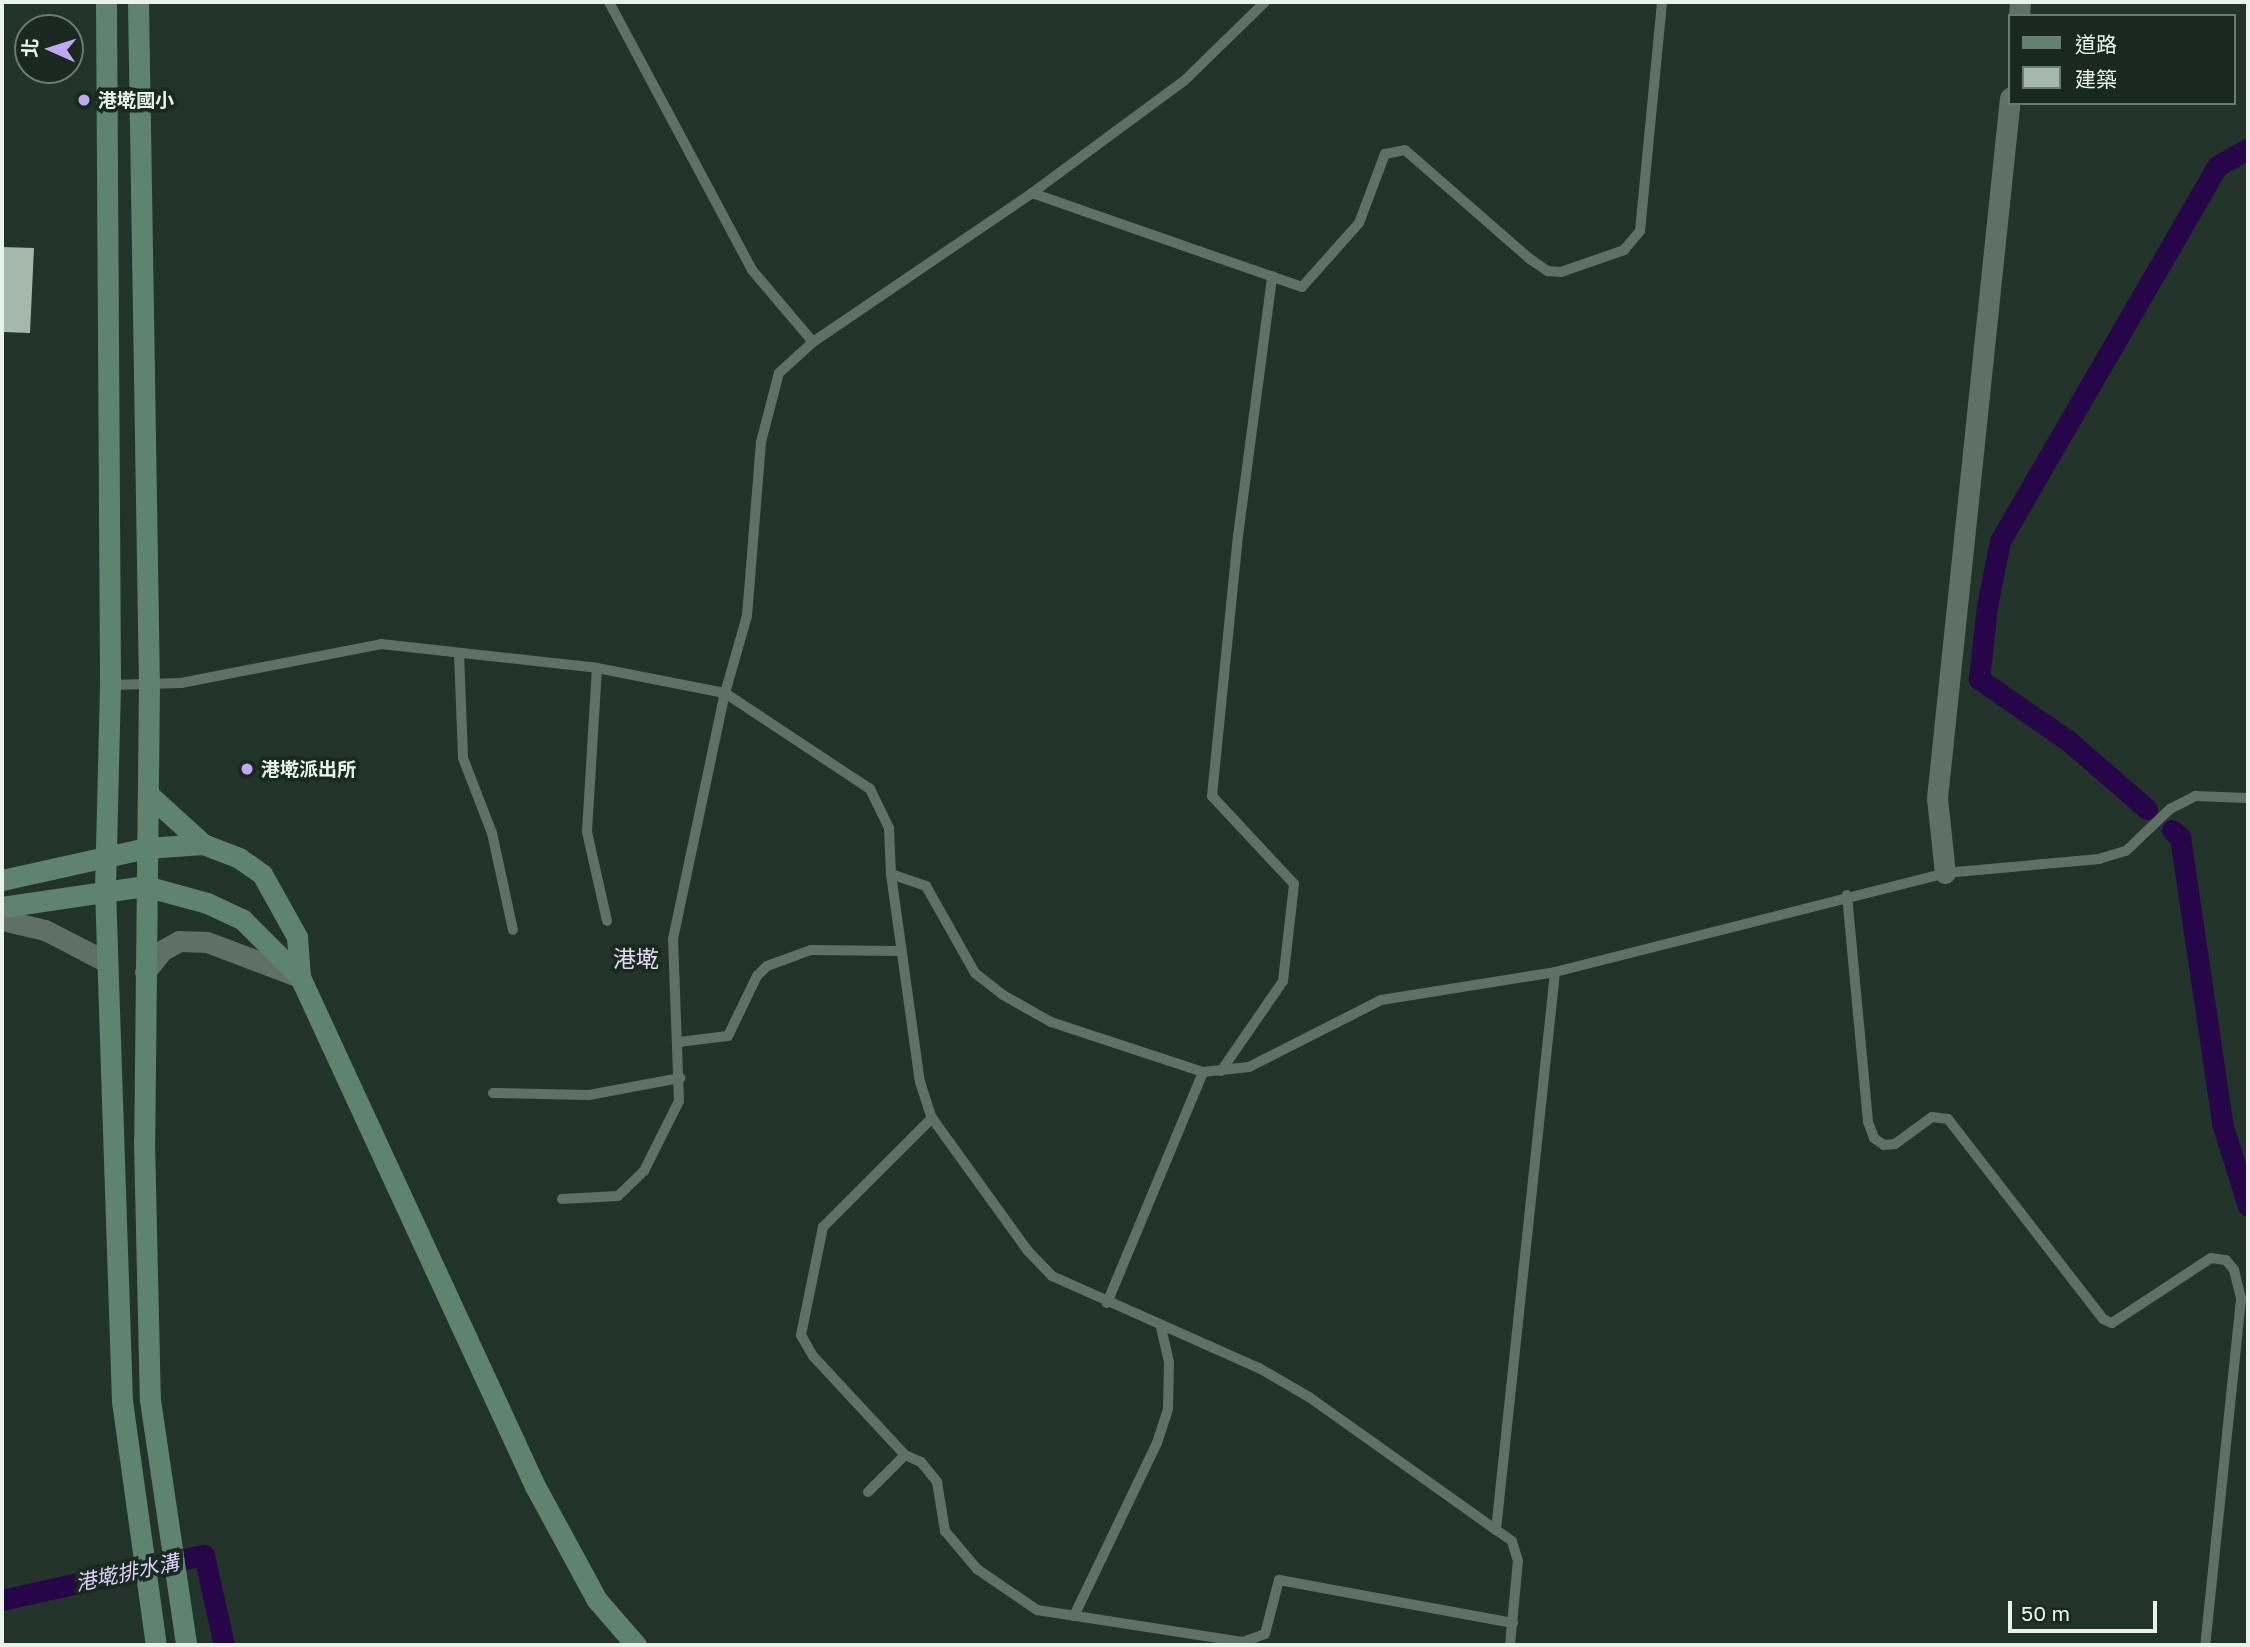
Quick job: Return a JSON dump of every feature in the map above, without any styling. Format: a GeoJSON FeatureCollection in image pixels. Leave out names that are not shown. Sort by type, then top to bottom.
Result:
{"type":"FeatureCollection","features":[{"type":"Feature","properties":{"kind":"main road"},"geometry":{"type":"LineString","coordinates":[[106,2],[110,685],[104,889],[122,1401],[156,1645]]}},
{"type":"Feature","properties":{"kind":"main road"},"geometry":{"type":"LineString","coordinates":[[138,2],[149,684],[145,972],[150,1400],[186,1645]]}},
{"type":"Feature","properties":{"kind":"main road"},"geometry":{"type":"LineString","coordinates":[[107,229],[140,229]]}},
{"type":"Feature","properties":{"kind":"main road"},"geometry":{"type":"LineString","coordinates":[[148,794],[203,844],[239,858],[262,874],[297,937],[300,977]]}},
{"type":"Feature","properties":{"kind":"main road"},"geometry":{"type":"LineString","coordinates":[[2,880],[146,848],[203,844]]}},
{"type":"Feature","properties":{"kind":"main road"},"geometry":{"type":"LineString","coordinates":[[2,907],[104,889],[145,886],[206,902],[242,919],[300,977],[535,1486],[597,1600],[636,1645]]}},
{"type":"Feature","properties":{"kind":"street"},"geometry":{"type":"LineString","coordinates":[[1945,873],[1937,798],[2009,105]]}},
{"type":"Feature","properties":{"kind":"street"},"geometry":{"type":"LineString","coordinates":[[2,920],[45,930],[107,962]]}},
{"type":"Feature","properties":{"kind":"street"},"geometry":{"type":"LineString","coordinates":[[145,972],[163,950],[179,941],[207,942],[300,977]]}},
{"type":"Feature","properties":{"kind":"lane"},"geometry":{"type":"LineString","coordinates":[[609,2],[752,270],[813,342]]}},
{"type":"Feature","properties":{"kind":"lane"},"geometry":{"type":"LineString","coordinates":[[562,1199],[618,1196],[643,1171],[679,1101],[680,1042],[673,939],[725,693],[747,616],[761,442],[769,401],[779,373],[813,342],[1032,193],[1184,81],[1265,2]]}},
{"type":"Feature","properties":{"kind":"lane"},"geometry":{"type":"LineString","coordinates":[[1032,193],[1302,287],[1359,223],[1378,168],[1392,149],[1405,150],[1548,271],[1561,272],[1624,250],[1640,231],[1662,2]]}},
{"type":"Feature","properties":{"kind":"lane"},"geometry":{"type":"LineString","coordinates":[[1221,1071],[1283,981],[1294,884],[1212,796],[1238,537],[1272,276]]}},
{"type":"Feature","properties":{"kind":"lane"},"geometry":{"type":"LineString","coordinates":[[110,685],[181,683],[381,645],[597,668],[725,693],[870,789],[889,828],[899,951],[920,1082],[932,1118],[1028,1251],[1052,1276],[1107,1303],[1259,1368],[1309,1397],[1512,1541],[1518,1561],[1510,1645]]}},
{"type":"Feature","properties":{"kind":"lane"},"geometry":{"type":"LineString","coordinates":[[459,653],[463,758],[492,833],[513,930]]}},
{"type":"Feature","properties":{"kind":"lane"},"geometry":{"type":"LineString","coordinates":[[597,668],[587,832],[607,921]]}},
{"type":"Feature","properties":{"kind":"lane"},"geometry":{"type":"LineString","coordinates":[[891,874],[926,886],[975,973],[1003,995],[1051,1022],[1203,1072],[1221,1071],[1249,1067],[1381,1000],[1555,972],[1847,895],[1945,873],[2099,859],[2126,851],[2170,809],[2195,796],[2248,797]]}},
{"type":"Feature","properties":{"kind":"lane"},"geometry":{"type":"LineString","coordinates":[[1847,895],[1868,1122],[1874,1139],[1884,1145],[1895,1144],[1932,1117],[1948,1119],[2103,1319],[2112,1322],[2211,1258],[2226,1260],[2234,1270],[2241,1299],[2205,1645]]}},
{"type":"Feature","properties":{"kind":"lane"},"geometry":{"type":"LineString","coordinates":[[680,1042],[728,1036],[757,976],[767,966],[811,950],[899,951]]}},
{"type":"Feature","properties":{"kind":"lane"},"geometry":{"type":"LineString","coordinates":[[1496,1530],[1555,972]]}},
{"type":"Feature","properties":{"kind":"lane"},"geometry":{"type":"LineString","coordinates":[[1107,1303],[1203,1072]]}},
{"type":"Feature","properties":{"kind":"lane"},"geometry":{"type":"LineString","coordinates":[[493,1093],[589,1095],[680,1078]]}},
{"type":"Feature","properties":{"kind":"lane"},"geometry":{"type":"LineString","coordinates":[[932,1118],[823,1227],[801,1335],[813,1356],[905,1455],[921,1462],[937,1482],[945,1531],[977,1569],[1027,1605],[1074,1616],[1242,1642],[1259,1640],[1265,1634],[1279,1580],[1513,1623]]}},
{"type":"Feature","properties":{"kind":"lane"},"geometry":{"type":"LineString","coordinates":[[1074,1616],[1157,1443],[1168,1409],[1169,1362],[1161,1326]]}},
{"type":"Feature","properties":{"kind":"lane"},"geometry":{"type":"LineString","coordinates":[[868,1492],[905,1455]]}},
{"type":"Feature","properties":{"kind":"building"},"geometry":{"type":"Polygon","coordinates":[[[2,247],[34,248],[30,333],[2,332],[2,247]]]}},
{"type":"Feature","properties":{"kind":"waterway"},"geometry":{"type":"LineString","coordinates":[[2147,809],[2070,742],[1979,679],[1987,606],[2000,541],[2217,166],[2248,149]]}},
{"type":"Feature","properties":{"kind":"waterway"},"geometry":{"type":"LineString","coordinates":[[2172,830],[2180,837],[2222,1123],[2248,1206]]}},
{"type":"Feature","properties":{"kind":"waterway","name":"港墘排水溝"},"geometry":{"type":"LineString","coordinates":[[2,1600],[204,1555],[224,1645]]}},
{"type":"Feature","properties":{"kind":"place","name":"港墘國小"},"geometry":{"type":"Point","coordinates":[84,100]}},
{"type":"Feature","properties":{"kind":"place","name":"港墘派出所"},"geometry":{"type":"Point","coordinates":[247,769]}},
{"type":"Feature","properties":{"kind":"district","name":"港墘"},"geometry":{"type":"Point","coordinates":[636,958]}}]}
